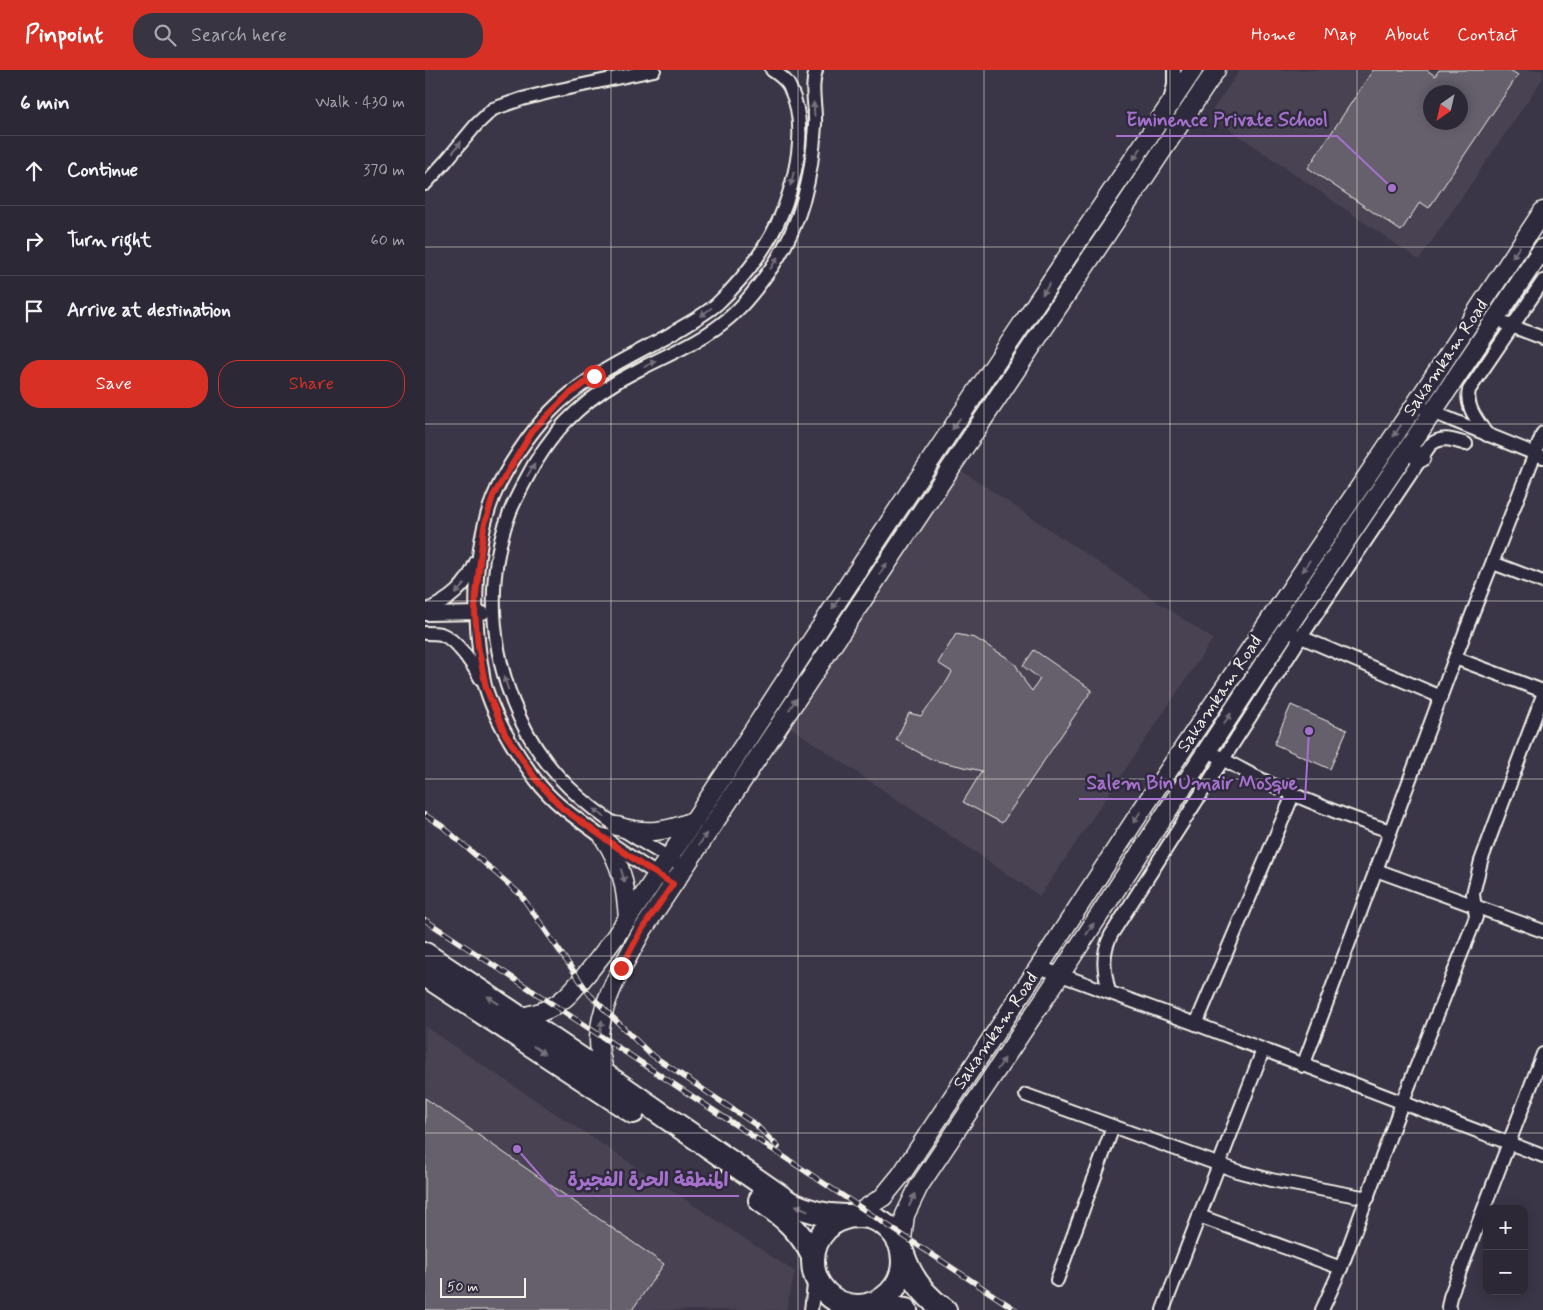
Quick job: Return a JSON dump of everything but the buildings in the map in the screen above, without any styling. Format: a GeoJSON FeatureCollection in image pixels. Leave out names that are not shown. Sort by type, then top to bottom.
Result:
{"type":"FeatureCollection","features":[{"type":"Feature","properties":{"kind":"highway"},"geometry":{"type":"LineString","coordinates":[[425,954],[791,1203],[823,1215],[867,1217],[883,1224],[896,1236],[906,1264],[917,1284],[931,1300],[945,1310]]}},
{"type":"Feature","properties":{"kind":"highway"},"geometry":{"type":"LineString","coordinates":[[425,975],[667,1135],[783,1216],[800,1234],[825,1292],[832,1298],[848,1305],[906,1310]]}},
{"type":"Feature","properties":{"kind":"highway"},"geometry":{"type":"LineString","coordinates":[[814,1267],[816,1242],[826,1228],[833,1222],[852,1216]]}},
{"type":"Feature","properties":{"kind":"highway"},"geometry":{"type":"LineString","coordinates":[[862,1307],[882,1299],[895,1287],[902,1271],[902,1250]]}},
{"type":"Feature","properties":{"kind":"street"},"geometry":{"type":"LineString","coordinates":[[425,184],[476,124],[493,109],[521,98],[654,70]]}},
{"type":"Feature","properties":{"kind":"street"},"geometry":{"type":"LineString","coordinates":[[486,688],[478,646],[475,613],[484,527],[493,496],[533,430],[568,395],[594,376],[698,318],[717,304],[761,254],[777,225],[788,194],[794,175],[799,140],[796,105],[790,86],[772,70]]}},
{"type":"Feature","properties":{"kind":"street"},"geometry":{"type":"LineString","coordinates":[[684,867],[590,807],[558,776],[536,748],[518,714],[504,678],[493,613],[495,576],[500,544],[509,514],[522,484],[546,445],[575,412],[604,390],[637,370],[711,331],[729,318],[747,301],[773,265],[793,231],[806,194],[811,172],[815,121],[813,79],[816,70]]}},
{"type":"Feature","properties":{"kind":"street"},"geometry":{"type":"LineString","coordinates":[[1166,110],[1174,85],[1174,70]]}},
{"type":"Feature","properties":{"kind":"street"},"geometry":{"type":"LineString","coordinates":[[519,1017],[547,1010],[560,1002],[581,979],[628,919],[1193,70]]}},
{"type":"Feature","properties":{"kind":"street"},"geometry":{"type":"LineString","coordinates":[[605,1075],[599,1041],[605,1008],[621,968],[641,931],[1216,70]]}},
{"type":"Feature","properties":{"kind":"street","name":"Sakamkam Road"},"geometry":{"type":"LineString","coordinates":[[852,1216],[874,1204],[896,1183],[1142,809],[1415,405],[1543,211]]}},
{"type":"Feature","properties":{"kind":"street","name":"Sakamkam Road"},"geometry":{"type":"LineString","coordinates":[[902,1250],[905,1215],[916,1191],[1060,976],[1207,750],[1293,634],[1414,454],[1432,412],[1543,248]]}},
{"type":"Feature","properties":{"kind":"street"},"geometry":{"type":"LineString","coordinates":[[1487,434],[1469,407],[1468,394],[1471,385],[1543,281]]}},
{"type":"Feature","properties":{"kind":"street"},"geometry":{"type":"LineString","coordinates":[[1495,320],[1543,338]]}},
{"type":"Feature","properties":{"kind":"street"},"geometry":{"type":"LineString","coordinates":[[1415,405],[1539,455]]}},
{"type":"Feature","properties":{"kind":"street"},"geometry":{"type":"LineString","coordinates":[[1303,1066],[1455,658],[1539,455],[1543,433]]}},
{"type":"Feature","properties":{"kind":"street"},"geometry":{"type":"LineString","coordinates":[[1414,454],[1439,439],[1449,439],[1466,444]]}},
{"type":"Feature","properties":{"kind":"street"},"geometry":{"type":"LineString","coordinates":[[425,613],[455,595],[472,573],[480,553]]}},
{"type":"Feature","properties":{"kind":"street"},"geometry":{"type":"LineString","coordinates":[[1493,564],[1543,582]]}},
{"type":"Feature","properties":{"kind":"street"},"geometry":{"type":"LineString","coordinates":[[425,613],[493,613]]}},
{"type":"Feature","properties":{"kind":"street"},"geometry":{"type":"LineString","coordinates":[[425,633],[441,634],[451,639],[476,670],[486,688],[505,734],[537,781],[562,808],[673,884]]}},
{"type":"Feature","properties":{"kind":"street"},"geometry":{"type":"LineString","coordinates":[[1109,992],[1103,961],[1107,943],[1222,759],[1293,634],[1441,697]]}},
{"type":"Feature","properties":{"kind":"street"},"geometry":{"type":"LineString","coordinates":[[1455,658],[1543,691]]}},
{"type":"Feature","properties":{"kind":"street"},"geometry":{"type":"LineString","coordinates":[[1322,1310],[1341,1268],[1402,1103],[1476,917],[1473,894],[1481,861],[1543,695]]}},
{"type":"Feature","properties":{"kind":"street"},"geometry":{"type":"LineString","coordinates":[[1207,750],[1293,794],[1341,814],[1390,830]]}},
{"type":"Feature","properties":{"kind":"street"},"geometry":{"type":"LineString","coordinates":[[1196,1024],[1293,794]]}},
{"type":"Feature","properties":{"kind":"street"},"geometry":{"type":"LineString","coordinates":[[617,826],[635,831],[654,832],[667,830],[695,820]]}},
{"type":"Feature","properties":{"kind":"street"},"geometry":{"type":"LineString","coordinates":[[604,838],[613,852],[625,884],[628,919]]}},
{"type":"Feature","properties":{"kind":"street"},"geometry":{"type":"LineString","coordinates":[[1376,870],[1543,931]]}},
{"type":"Feature","properties":{"kind":"street"},"geometry":{"type":"LineString","coordinates":[[1039,967],[1196,1024],[1543,1156]]}},
{"type":"Feature","properties":{"kind":"street"},"geometry":{"type":"LineString","coordinates":[[1163,1310],[1263,1050]]}},
{"type":"Feature","properties":{"kind":"street"},"geometry":{"type":"LineString","coordinates":[[1450,1310],[1448,1307],[1450,1297],[1543,1054]]}},
{"type":"Feature","properties":{"kind":"street"},"geometry":{"type":"LineString","coordinates":[[1026,1096],[1237,1171],[1271,1180],[1368,1198]]}},
{"type":"Feature","properties":{"kind":"street"},"geometry":{"type":"LineString","coordinates":[[1057,1280],[1113,1127]]}},
{"type":"Feature","properties":{"kind":"street"},"geometry":{"type":"LineString","coordinates":[[1199,1216],[1341,1268]]}},
{"type":"Feature","properties":{"kind":"street"},"geometry":{"type":"LineString","coordinates":[[811,1310],[814,1267]]}},
{"type":"Feature","properties":{"kind":"shaded area"},"geometry":{"type":"Polygon","coordinates":[[[1240,70],[1543,70],[1543,78],[1419,260],[1209,115],[1240,70]]]}},
{"type":"Feature","properties":{"kind":"shaded area"},"geometry":{"type":"Polygon","coordinates":[[[959,469],[1213,639],[1040,896],[787,725],[959,469]]]}},
{"type":"Feature","properties":{"kind":"shaded area"},"geometry":{"type":"Polygon","coordinates":[[[425,1027],[795,1272],[786,1310],[425,1310],[425,1027]]]}},
{"type":"Feature","properties":{"kind":"railway"},"geometry":{"type":"LineString","coordinates":[[425,815],[442,826],[521,895],[590,995],[649,1053],[756,1125],[778,1147]]}},
{"type":"Feature","properties":{"kind":"railway"},"geometry":{"type":"LineString","coordinates":[[425,920],[1016,1310]]}},
{"type":"Feature","properties":{"kind":"place","name":"Eminence Private School"},"geometry":{"type":"Point","coordinates":[1392,188]}},
{"type":"Feature","properties":{"kind":"place","name":"Salem Bin Umair Mosque"},"geometry":{"type":"Point","coordinates":[1309,731]}},
{"type":"Feature","properties":{"kind":"place","name":"المنطقة الحرة الفجيرة"},"geometry":{"type":"Point","coordinates":[517,1149]}},
{"type":"Feature","properties":{"kind":"route"},"geometry":{"type":"LineString","coordinates":[[594,376],[568,395],[533,430],[493,496],[484,527],[475,613],[478,646],[486,688],[505,734],[537,781],[562,808],[642,865],[673,884],[641,931],[621,968]]}}]}
